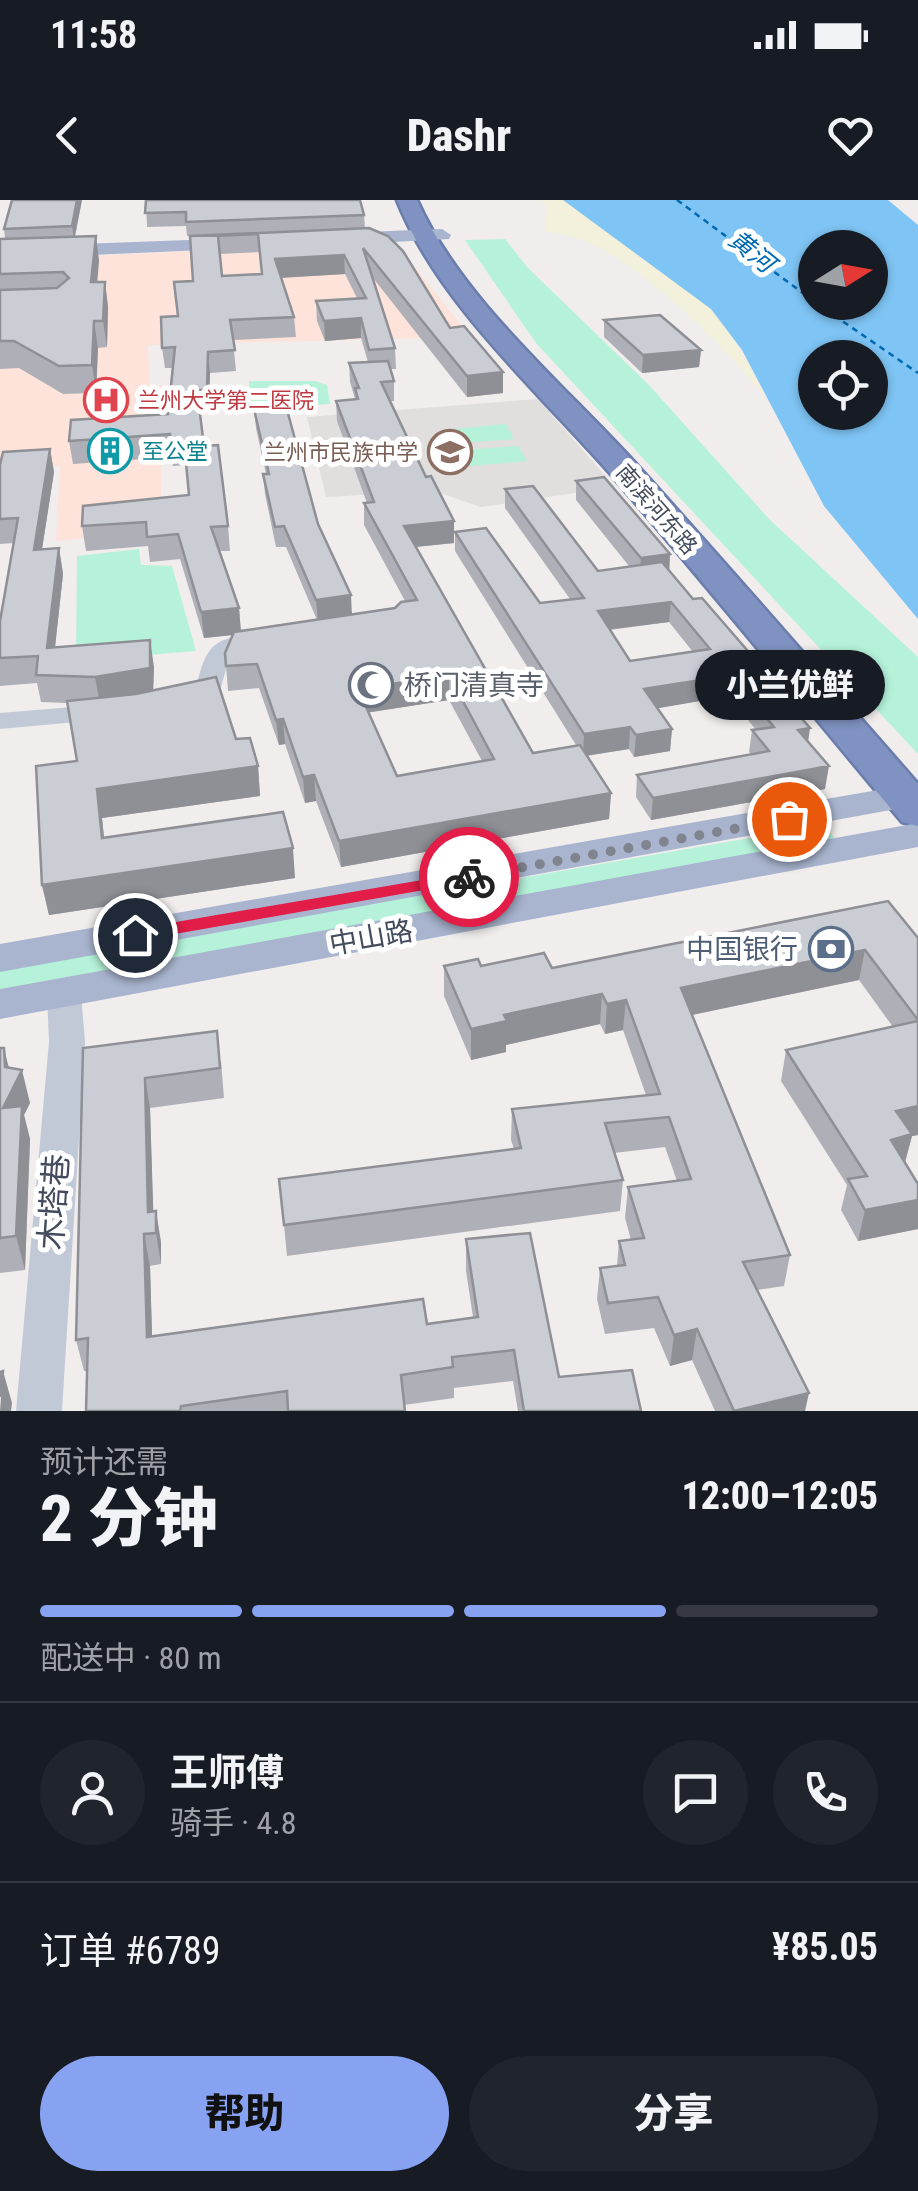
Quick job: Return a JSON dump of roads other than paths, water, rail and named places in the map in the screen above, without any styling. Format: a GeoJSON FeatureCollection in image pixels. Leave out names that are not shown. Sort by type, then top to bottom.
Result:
{"type":"FeatureCollection","features":[{"type":"Feature","properties":{"kind":"highway","name":"南滨河东路"},"geometry":{"type":"LineString","coordinates":[[427,225],[508,322],[641,464],[915,803]]}},
{"type":"Feature","properties":{"kind":"main road"},"geometry":{"type":"LineString","coordinates":[[427,225],[371,234],[314,236],[427,225]]}},
{"type":"Feature","properties":{"kind":"main road"},"geometry":{"type":"LineString","coordinates":[[0,249],[258,239]]}},
{"type":"Feature","properties":{"kind":"main road","name":"中山路"},"geometry":{"type":"LineString","coordinates":[[0,958],[915,803]]}},
{"type":"Feature","properties":{"kind":"main road","name":"中山路"},"geometry":{"type":"LineString","coordinates":[[0,1004],[915,803]]}},
{"type":"Feature","properties":{"kind":"street"},"geometry":{"type":"LineString","coordinates":[[163,704],[190,700],[209,690],[216,656],[227,646],[298,636]]}},
{"type":"Feature","properties":{"kind":"street"},"geometry":{"type":"LineString","coordinates":[[0,721],[133,708]]}},
{"type":"Feature","properties":{"kind":"street","name":"木塔巷"},"geometry":{"type":"LineString","coordinates":[[38,1411],[67,1042],[64,993]]}},
{"type":"Feature","properties":{"kind":"water","name":"黄河"},"geometry":{"type":"Polygon","coordinates":[[[563,200],[888,200],[918,225],[918,619],[824,506],[742,350],[711,309],[563,200]]]}},
{"type":"Feature","properties":{"kind":"place","name":"兰州大学第二医院"},"geometry":{"type":"Point","coordinates":[106,400]}},
{"type":"Feature","properties":{"kind":"place","name":"至公堂"},"geometry":{"type":"Point","coordinates":[110,451]}},
{"type":"Feature","properties":{"kind":"place","name":"兰州市民族中学"},"geometry":{"type":"Point","coordinates":[450,452]}},
{"type":"Feature","properties":{"kind":"place","name":"桥门清真寺"},"geometry":{"type":"Point","coordinates":[371,685]}},
{"type":"Feature","properties":{"kind":"place","name":"小兰优鲜"},"geometry":{"type":"Point","coordinates":[789,819]}},
{"type":"Feature","properties":{"kind":"place","name":"中国银行"},"geometry":{"type":"Point","coordinates":[831,949]}}]}
